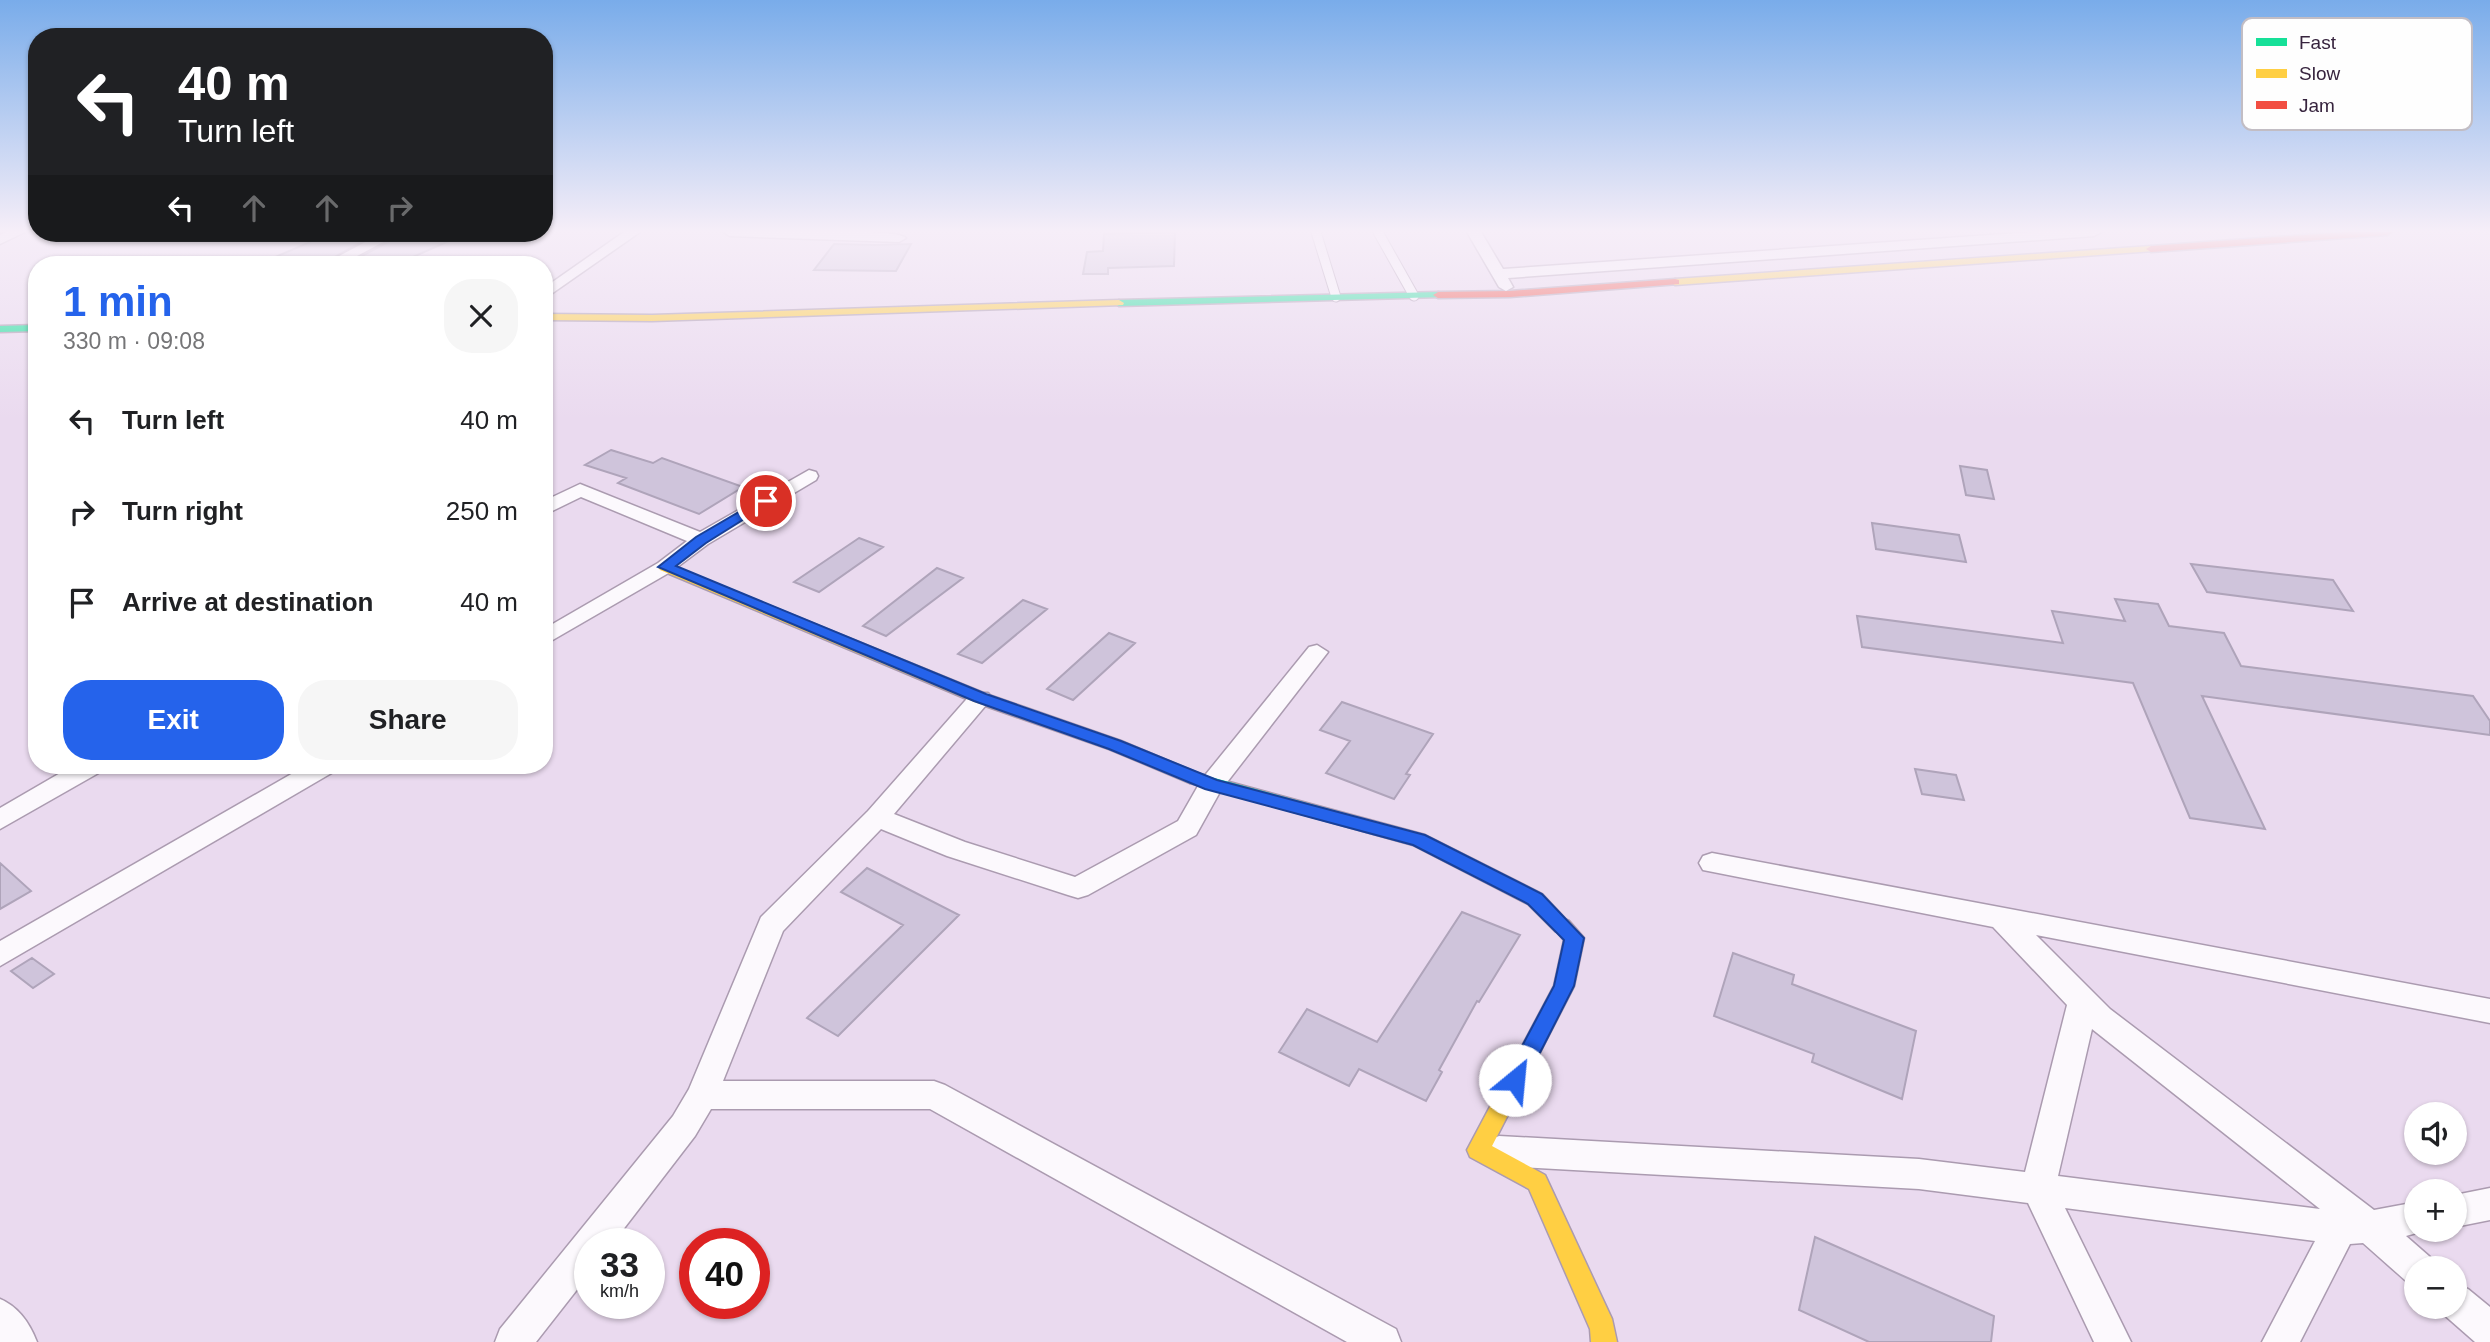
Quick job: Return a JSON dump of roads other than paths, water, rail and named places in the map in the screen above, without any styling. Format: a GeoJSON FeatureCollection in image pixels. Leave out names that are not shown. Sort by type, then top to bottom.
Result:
{"type":"FeatureCollection","features":[{"type":"Feature","properties":{"kind":"main road"},"geometry":{"type":"LineString","coordinates":[[553,317],[652,318],[1480,295]]}},
{"type":"Feature","properties":{"kind":"main road"},"geometry":{"type":"LineString","coordinates":[[553,326],[652,318]]}},
{"type":"Feature","properties":{"kind":"main road"},"geometry":{"type":"LineString","coordinates":[[0,329],[28,328]]}},
{"type":"Feature","properties":{"kind":"main road"},"geometry":{"type":"LineString","coordinates":[[665,567],[980,698],[1115,745],[1211,785],[1419,840],[1535,899],[1574,938],[1564,986],[1478,1150],[1537,1182],[1603,1328],[1604,1342]]}},
{"type":"Feature","properties":{"kind":"street"},"geometry":{"type":"LineString","coordinates":[[553,633],[665,567],[701,540],[809,476]]}},
{"type":"Feature","properties":{"kind":"street"},"geometry":{"type":"LineString","coordinates":[[553,504],[580,490],[701,540]]}},
{"type":"Feature","properties":{"kind":"street"},"geometry":{"type":"LineString","coordinates":[[877,817],[956,849],[1078,888],[1187,828],[1211,785],[1317,652]]}},
{"type":"Feature","properties":{"kind":"street"},"geometry":{"type":"LineString","coordinates":[[603,1228],[684,1126],[702,1095],[771,925],[877,817],[980,698]]}},
{"type":"Feature","properties":{"kind":"street"},"geometry":{"type":"LineString","coordinates":[[0,820],[78,774]]}},
{"type":"Feature","properties":{"kind":"street"},"geometry":{"type":"LineString","coordinates":[[0,955],[311,774]]}},
{"type":"Feature","properties":{"kind":"street"},"geometry":{"type":"LineString","coordinates":[[1712,863],[2490,1011]]}},
{"type":"Feature","properties":{"kind":"street"},"geometry":{"type":"LineString","coordinates":[[2000,917],[2099,1018],[2355,1228],[2404,1260]]}},
{"type":"Feature","properties":{"kind":"street"},"geometry":{"type":"LineString","coordinates":[[2084,1002],[2038,1189],[2113,1342]]}},
{"type":"Feature","properties":{"kind":"street"},"geometry":{"type":"LineString","coordinates":[[702,1095],[934,1095],[1383,1342]]}},
{"type":"Feature","properties":{"kind":"street"},"geometry":{"type":"LineString","coordinates":[[1478,1150],[1919,1174],[2355,1228],[2404,1220]]}},
{"type":"Feature","properties":{"kind":"street"},"geometry":{"type":"LineString","coordinates":[[2467,1209],[2490,1204]]}},
{"type":"Feature","properties":{"kind":"street"},"geometry":{"type":"LineString","coordinates":[[2280,1342],[2355,1228]]}},
{"type":"Feature","properties":{"kind":"street"},"geometry":{"type":"LineString","coordinates":[[513,1342],[574,1265]]}},
{"type":"Feature","properties":{"kind":"street"},"geometry":{"type":"LineString","coordinates":[[2467,1311],[2490,1331]]}},
{"type":"Feature","properties":{"kind":"street"},"geometry":{"type":"LineString","coordinates":[[0,1317],[19,1342]]}}]}
